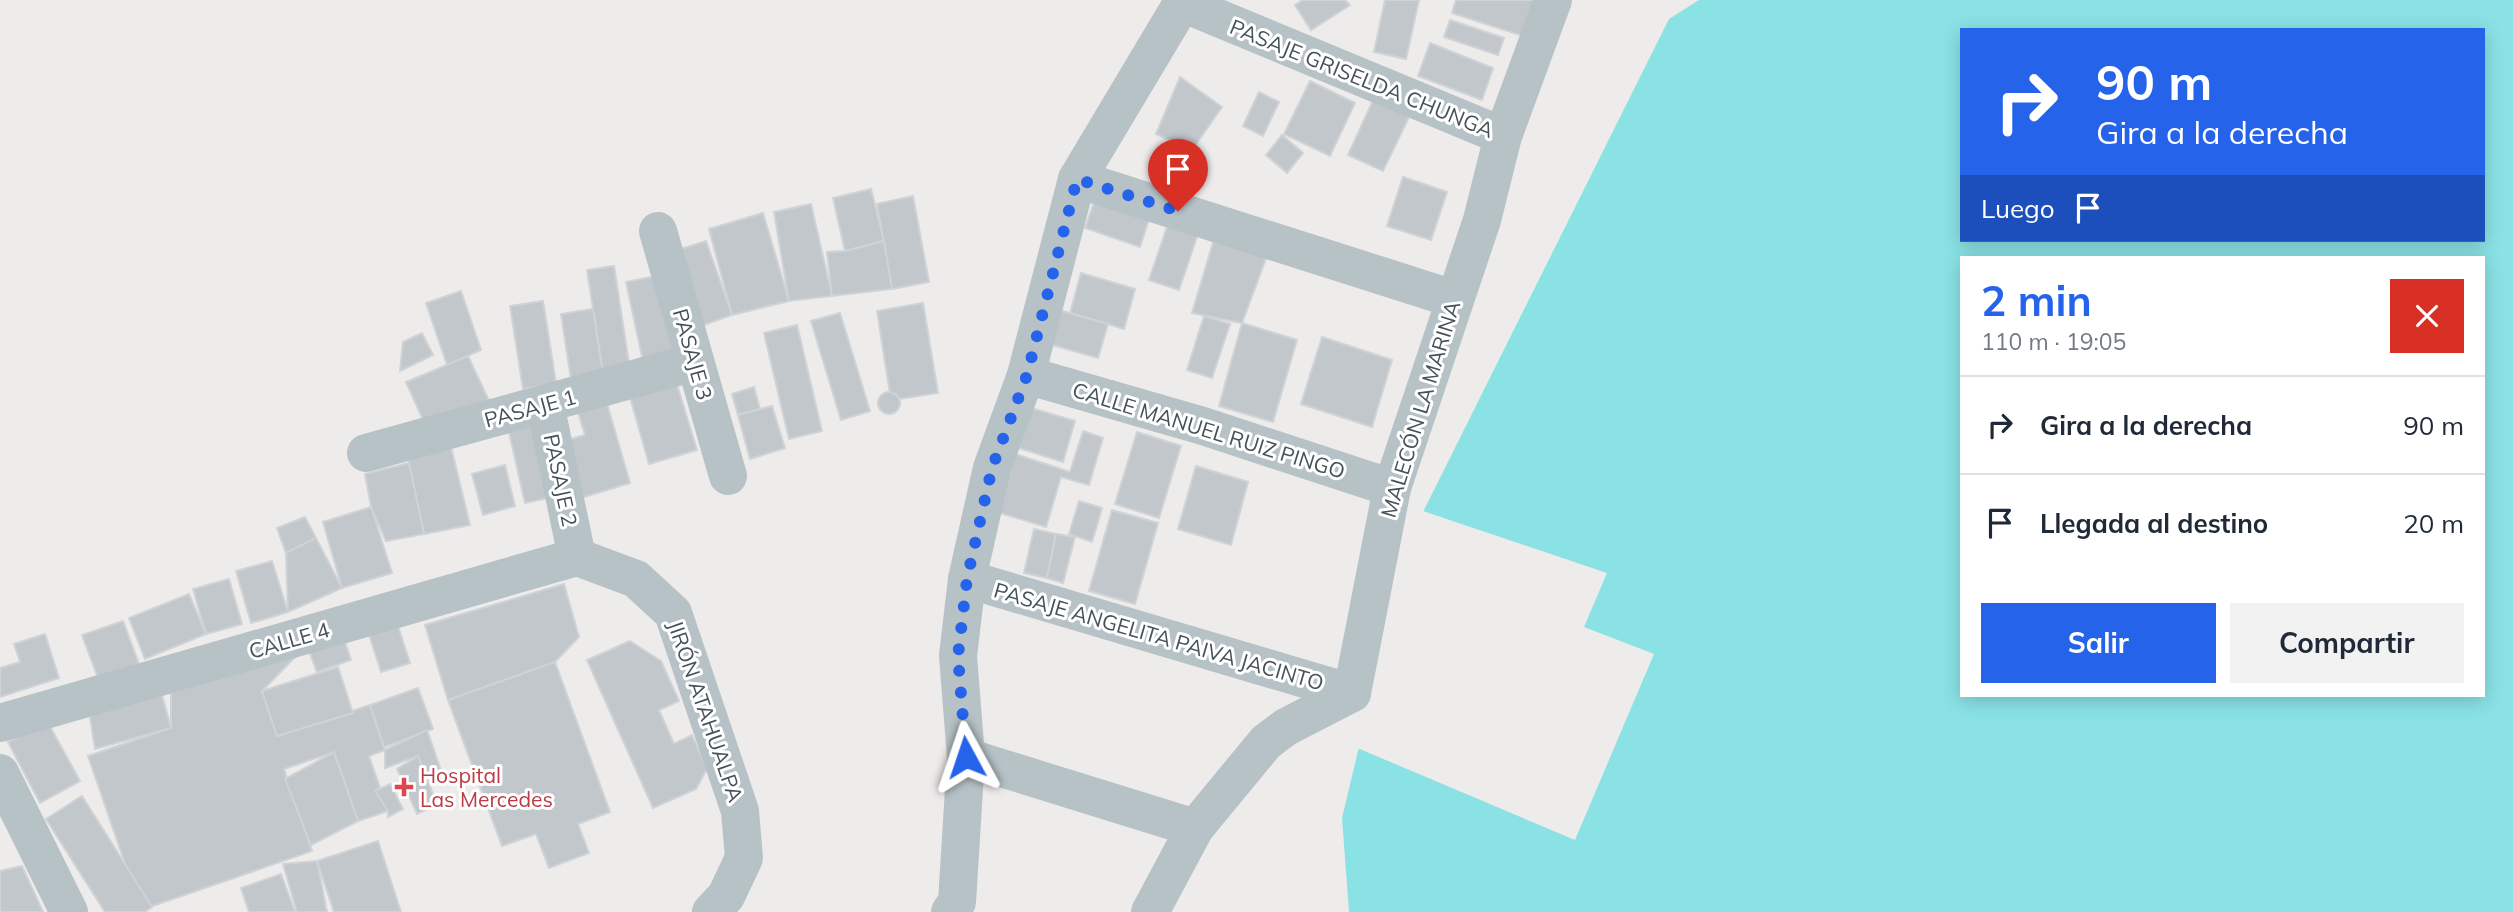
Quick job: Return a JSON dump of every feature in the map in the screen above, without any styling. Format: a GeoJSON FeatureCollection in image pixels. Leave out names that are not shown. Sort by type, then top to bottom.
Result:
{"type":"FeatureCollection","features":[{"type":"Feature","properties":{"kind":"street","name":"MALECÓN LA MARINA"},"geometry":{"type":"LineString","coordinates":[[1352,692],[1392,488],[1482,220],[1503,136],[1553,0]]}},
{"type":"Feature","properties":{"kind":"street","name":"PASAJE GRISELDA CHUNGA"},"geometry":{"type":"LineString","coordinates":[[1183,2],[1503,136]]}},
{"type":"Feature","properties":{"kind":"street"},"geometry":{"type":"LineString","coordinates":[[957,909],[966,757],[958,656],[967,579],[992,468],[1027,375],[1077,179],[1183,2]]}},
{"type":"Feature","properties":{"kind":"street"},"geometry":{"type":"LineString","coordinates":[[1077,179],[1454,299]]}},
{"type":"Feature","properties":{"kind":"street","name":"PASAJE 3"},"geometry":{"type":"LineString","coordinates":[[658,231],[728,476]]}},
{"type":"Feature","properties":{"kind":"street","name":"PASAJE 1"},"geometry":{"type":"LineString","coordinates":[[366,453],[695,362]]}},
{"type":"Feature","properties":{"kind":"street","name":"CALLE MANUEL RUIZ PINGO"},"geometry":{"type":"LineString","coordinates":[[1027,375],[1203,426],[1392,488]]}},
{"type":"Feature","properties":{"kind":"street","name":"PASAJE 2"},"geometry":{"type":"LineString","coordinates":[[545,404],[578,557]]}},
{"type":"Feature","properties":{"kind":"street","name":"CALLE 4"},"geometry":{"type":"LineString","coordinates":[[0,723],[578,557]]}},
{"type":"Feature","properties":{"kind":"street","name":"JIRÓN ATAHUALPA"},"geometry":{"type":"LineString","coordinates":[[578,557],[636,579],[674,612],[740,811],[744,858],[726,896],[711,912]]}},
{"type":"Feature","properties":{"kind":"street","name":"PASAJE ANGELITA PAIVA JACINTO"},"geometry":{"type":"LineString","coordinates":[[967,579],[1352,692]]}},
{"type":"Feature","properties":{"kind":"street"},"geometry":{"type":"LineString","coordinates":[[1150,912],[1195,828],[1266,742],[1286,727],[1352,692]]}},
{"type":"Feature","properties":{"kind":"street"},"geometry":{"type":"LineString","coordinates":[[966,757],[1195,828]]}},
{"type":"Feature","properties":{"kind":"street"},"geometry":{"type":"LineString","coordinates":[[0,774],[69,912]]}},
{"type":"Feature","properties":{"kind":"water"},"geometry":{"type":"Polygon","coordinates":[[[1699,0],[2513,0],[2513,912],[1349,912],[1342,818],[1408,542],[1669,19],[1699,0]]]}},
{"type":"Feature","properties":{"kind":"pier"},"geometry":{"type":"Polygon","coordinates":[[[1420,510],[1607,573],[1584,627],[1654,654],[1575,840],[1355,747],[1405,541],[1420,510]]]}},
{"type":"Feature","properties":{"kind":"building"},"geometry":{"type":"Polygon","coordinates":[[[1303,0],[1345,0],[1350,5],[1311,30],[1295,5],[1303,0]]]}},
{"type":"Feature","properties":{"kind":"building"},"geometry":{"type":"Polygon","coordinates":[[[1385,0],[1419,0],[1406,59],[1374,52],[1385,0]]]}},
{"type":"Feature","properties":{"kind":"building"},"geometry":{"type":"Polygon","coordinates":[[[1456,0],[1537,0],[1526,37],[1452,13],[1456,0]]]}},
{"type":"Feature","properties":{"kind":"building"},"geometry":{"type":"Polygon","coordinates":[[[1450,20],[1504,38],[1498,55],[1444,37],[1450,20]]]}},
{"type":"Feature","properties":{"kind":"building"},"geometry":{"type":"Polygon","coordinates":[[[1430,43],[1493,68],[1482,100],[1418,76],[1430,43]]]}},
{"type":"Feature","properties":{"kind":"building"},"geometry":{"type":"Polygon","coordinates":[[[1180,77],[1222,107],[1192,150],[1156,134],[1180,77]]]}},
{"type":"Feature","properties":{"kind":"building"},"geometry":{"type":"Polygon","coordinates":[[[1310,81],[1355,103],[1330,156],[1284,134],[1310,81]]]}},
{"type":"Feature","properties":{"kind":"building"},"geometry":{"type":"Polygon","coordinates":[[[1259,92],[1279,102],[1263,136],[1243,126],[1259,92]]]}},
{"type":"Feature","properties":{"kind":"building"},"geometry":{"type":"Polygon","coordinates":[[[1374,98],[1410,115],[1383,171],[1348,155],[1374,98]]]}},
{"type":"Feature","properties":{"kind":"building"},"geometry":{"type":"Polygon","coordinates":[[[1282,135],[1303,153],[1287,173],[1266,155],[1282,135]]]}},
{"type":"Feature","properties":{"kind":"building"},"geometry":{"type":"Polygon","coordinates":[[[1403,177],[1447,192],[1431,240],[1387,226],[1403,177]]]}},
{"type":"Feature","properties":{"kind":"building"},"geometry":{"type":"Polygon","coordinates":[[[871,189],[884,241],[845,251],[833,198],[871,189]]]}},
{"type":"Feature","properties":{"kind":"building"},"geometry":{"type":"Polygon","coordinates":[[[1098,191],[1152,210],[1140,247],[1085,228],[1098,191]]]}},
{"type":"Feature","properties":{"kind":"building"},"geometry":{"type":"Polygon","coordinates":[[[913,196],[929,282],[892,289],[877,204],[913,196]]]}},
{"type":"Feature","properties":{"kind":"building"},"geometry":{"type":"Polygon","coordinates":[[[811,204],[832,296],[789,301],[774,212],[811,204]]]}},
{"type":"Feature","properties":{"kind":"building"},"geometry":{"type":"Polygon","coordinates":[[[763,213],[789,301],[732,315],[709,229],[763,213]]]}},
{"type":"Feature","properties":{"kind":"building"},"geometry":{"type":"Polygon","coordinates":[[[1171,215],[1201,225],[1179,290],[1149,280],[1171,215]]]}},
{"type":"Feature","properties":{"kind":"building"},"geometry":{"type":"Polygon","coordinates":[[[1215,236],[1268,253],[1242,323],[1192,313],[1215,236]]]}},
{"type":"Feature","properties":{"kind":"building"},"geometry":{"type":"Polygon","coordinates":[[[706,241],[732,315],[698,327],[672,252],[706,241]]]}},
{"type":"Feature","properties":{"kind":"building"},"geometry":{"type":"Polygon","coordinates":[[[884,241],[892,289],[832,296],[827,252],[845,251],[884,241]]]}},
{"type":"Feature","properties":{"kind":"building"},"geometry":{"type":"Polygon","coordinates":[[[614,266],[630,370],[603,374],[587,270],[614,266]]]}},
{"type":"Feature","properties":{"kind":"building"},"geometry":{"type":"Polygon","coordinates":[[[1081,273],[1135,289],[1124,329],[1070,313],[1081,273]]]}},
{"type":"Feature","properties":{"kind":"building"},"geometry":{"type":"Polygon","coordinates":[[[661,275],[679,359],[644,366],[626,282],[661,275]]]}},
{"type":"Feature","properties":{"kind":"building"},"geometry":{"type":"Polygon","coordinates":[[[461,291],[481,350],[447,365],[426,303],[461,291]]]}},
{"type":"Feature","properties":{"kind":"building"},"geometry":{"type":"Polygon","coordinates":[[[543,301],[556,383],[523,389],[510,306],[543,301]]]}},
{"type":"Feature","properties":{"kind":"building"},"geometry":{"type":"Polygon","coordinates":[[[923,303],[938,393],[891,400],[877,311],[923,303]]]}},
{"type":"Feature","properties":{"kind":"building"},"geometry":{"type":"Polygon","coordinates":[[[593,309],[603,374],[571,379],[561,314],[593,309]]]}},
{"type":"Feature","properties":{"kind":"building"},"geometry":{"type":"Polygon","coordinates":[[[1059,310],[1108,324],[1098,358],[1049,344],[1059,310]]]}},
{"type":"Feature","properties":{"kind":"building"},"geometry":{"type":"Polygon","coordinates":[[[840,313],[870,411],[841,420],[811,321],[840,313]]]}},
{"type":"Feature","properties":{"kind":"building"},"geometry":{"type":"Polygon","coordinates":[[[1204,316],[1230,324],[1212,378],[1187,370],[1204,316]]]}},
{"type":"Feature","properties":{"kind":"building"},"geometry":{"type":"Polygon","coordinates":[[[1242,323],[1297,340],[1273,422],[1219,406],[1242,323]]]}},
{"type":"Feature","properties":{"kind":"building"},"geometry":{"type":"Polygon","coordinates":[[[797,325],[822,431],[789,439],[764,333],[797,325]]]}},
{"type":"Feature","properties":{"kind":"building"},"geometry":{"type":"Polygon","coordinates":[[[422,333],[433,355],[400,371],[403,342],[422,333]]]}},
{"type":"Feature","properties":{"kind":"building"},"geometry":{"type":"Polygon","coordinates":[[[1322,337],[1392,360],[1372,427],[1301,404],[1322,337]]]}},
{"type":"Feature","properties":{"kind":"building"},"geometry":{"type":"Polygon","coordinates":[[[468,356],[490,403],[428,431],[406,382],[468,356]]]}},
{"type":"Feature","properties":{"kind":"building"},"geometry":{"type":"Polygon","coordinates":[[[675,378],[697,450],[649,464],[628,390],[675,378]]]}},
{"type":"Feature","properties":{"kind":"building"},"geometry":{"type":"Polygon","coordinates":[[[754,387],[760,409],[738,415],[732,394],[754,387]]]}},
{"type":"Feature","properties":{"kind":"building"},"geometry":{"type":"Polygon","coordinates":[[[885,392],[893,392],[900,399],[900,407],[893,414],[885,414],[878,407],[878,399],[885,392]]]}},
{"type":"Feature","properties":{"kind":"building"},"geometry":{"type":"Polygon","coordinates":[[[606,400],[630,483],[581,498],[564,441],[585,435],[577,409],[606,400]]]}},
{"type":"Feature","properties":{"kind":"building"},"geometry":{"type":"Polygon","coordinates":[[[772,406],[785,448],[750,459],[738,415],[772,406]]]}},
{"type":"Feature","properties":{"kind":"building"},"geometry":{"type":"Polygon","coordinates":[[[1031,408],[1075,421],[1063,462],[1019,448],[1031,408]]]}},
{"type":"Feature","properties":{"kind":"building"},"geometry":{"type":"Polygon","coordinates":[[[543,411],[561,495],[525,503],[506,419],[543,411]]]}},
{"type":"Feature","properties":{"kind":"building"},"geometry":{"type":"Polygon","coordinates":[[[1083,431],[1103,438],[1089,485],[1061,477],[1046,527],[997,512],[1015,454],[1070,472],[1083,431]]]}},
{"type":"Feature","properties":{"kind":"building"},"geometry":{"type":"Polygon","coordinates":[[[1137,432],[1181,446],[1159,518],[1115,504],[1137,432]]]}},
{"type":"Feature","properties":{"kind":"building"},"geometry":{"type":"Polygon","coordinates":[[[449,439],[470,525],[424,534],[406,449],[449,439]]]}},
{"type":"Feature","properties":{"kind":"building"},"geometry":{"type":"Polygon","coordinates":[[[409,463],[424,534],[386,541],[371,507],[365,474],[409,463]]]}},
{"type":"Feature","properties":{"kind":"building"},"geometry":{"type":"Polygon","coordinates":[[[505,465],[515,506],[483,515],[472,474],[505,465]]]}},
{"type":"Feature","properties":{"kind":"building"},"geometry":{"type":"Polygon","coordinates":[[[1196,466],[1248,482],[1231,545],[1178,529],[1196,466]]]}},
{"type":"Feature","properties":{"kind":"building"},"geometry":{"type":"Polygon","coordinates":[[[1079,501],[1102,508],[1092,542],[1069,534],[1079,501]]]}},
{"type":"Feature","properties":{"kind":"building"},"geometry":{"type":"Polygon","coordinates":[[[371,507],[392,573],[342,588],[323,522],[371,507]]]}},
{"type":"Feature","properties":{"kind":"building"},"geometry":{"type":"Polygon","coordinates":[[[1112,510],[1158,523],[1135,604],[1089,591],[1112,510]]]}},
{"type":"Feature","properties":{"kind":"building"},"geometry":{"type":"Polygon","coordinates":[[[305,517],[316,538],[286,553],[277,528],[305,517]]]}},
{"type":"Feature","properties":{"kind":"building"},"geometry":{"type":"Polygon","coordinates":[[[1034,529],[1056,534],[1047,578],[1024,573],[1034,529]]]}},
{"type":"Feature","properties":{"kind":"building"},"geometry":{"type":"Polygon","coordinates":[[[1056,534],[1075,537],[1063,583],[1047,578],[1056,534]]]}},
{"type":"Feature","properties":{"kind":"building"},"geometry":{"type":"Polygon","coordinates":[[[316,538],[342,588],[288,612],[286,553],[316,538]]]}},
{"type":"Feature","properties":{"kind":"building"},"geometry":{"type":"Polygon","coordinates":[[[272,561],[288,612],[251,623],[236,571],[272,561]]]}},
{"type":"Feature","properties":{"kind":"building"},"geometry":{"type":"Polygon","coordinates":[[[229,579],[242,624],[206,634],[193,589],[229,579]]]}},
{"type":"Feature","properties":{"kind":"building"},"geometry":{"type":"Polygon","coordinates":[[[564,584],[579,637],[555,662],[448,700],[425,625],[564,584]]]}},
{"type":"Feature","properties":{"kind":"building"},"geometry":{"type":"Polygon","coordinates":[[[189,594],[206,634],[145,659],[129,618],[189,594]]]}},
{"type":"Feature","properties":{"kind":"building"},"geometry":{"type":"Polygon","coordinates":[[[123,621],[139,664],[98,678],[82,635],[123,621]]]}},
{"type":"Feature","properties":{"kind":"building"},"geometry":{"type":"Polygon","coordinates":[[[398,626],[410,663],[381,672],[369,634],[398,626]]]}},
{"type":"Feature","properties":{"kind":"building"},"geometry":{"type":"Polygon","coordinates":[[[45,634],[59,678],[0,697],[0,668],[20,662],[14,644],[45,634]]]}},
{"type":"Feature","properties":{"kind":"building"},"geometry":{"type":"Polygon","coordinates":[[[344,639],[351,660],[317,672],[309,651],[344,639]]]}},
{"type":"Feature","properties":{"kind":"building"},"geometry":{"type":"Polygon","coordinates":[[[630,641],[661,661],[679,701],[659,710],[674,744],[692,735],[707,769],[696,789],[653,808],[587,660],[630,641]]]}},
{"type":"Feature","properties":{"kind":"building"},"geometry":{"type":"Polygon","coordinates":[[[301,651],[262,691],[277,736],[370,705],[385,750],[369,756],[388,811],[358,821],[334,752],[284,769],[312,851],[141,910],[88,756],[171,728],[171,693],[301,651]]]}},
{"type":"Feature","properties":{"kind":"building"},"geometry":{"type":"Polygon","coordinates":[[[555,662],[610,812],[578,824],[589,853],[549,868],[536,834],[502,846],[448,700],[555,662]]]}},
{"type":"Feature","properties":{"kind":"building"},"geometry":{"type":"Polygon","coordinates":[[[338,667],[353,713],[277,736],[262,691],[338,667]]]}},
{"type":"Feature","properties":{"kind":"building"},"geometry":{"type":"Polygon","coordinates":[[[418,688],[433,729],[384,747],[370,705],[418,688]]]}},
{"type":"Feature","properties":{"kind":"building"},"geometry":{"type":"Polygon","coordinates":[[[162,695],[171,728],[95,749],[89,711],[162,695]]]}},
{"type":"Feature","properties":{"kind":"building"},"geometry":{"type":"Polygon","coordinates":[[[47,721],[80,781],[40,803],[8,742],[47,721]]]}},
{"type":"Feature","properties":{"kind":"building"},"geometry":{"type":"Polygon","coordinates":[[[427,730],[442,773],[426,778],[418,756],[385,768],[385,750],[427,730]]]}},
{"type":"Feature","properties":{"kind":"building"},"geometry":{"type":"Polygon","coordinates":[[[334,752],[358,821],[311,845],[285,779],[334,752]]]}},
{"type":"Feature","properties":{"kind":"building"},"geometry":{"type":"Polygon","coordinates":[[[418,756],[437,804],[417,814],[397,769],[418,756]]]}},
{"type":"Feature","properties":{"kind":"building"},"geometry":{"type":"Polygon","coordinates":[[[390,784],[403,809],[388,817],[388,811],[375,791],[390,784]]]}},
{"type":"Feature","properties":{"kind":"building"},"geometry":{"type":"Polygon","coordinates":[[[82,796],[152,907],[145,912],[105,912],[46,819],[82,796]]]}},
{"type":"Feature","properties":{"kind":"building"},"geometry":{"type":"Polygon","coordinates":[[[378,841],[401,912],[334,912],[317,861],[378,841]]]}},
{"type":"Feature","properties":{"kind":"building"},"geometry":{"type":"Polygon","coordinates":[[[317,861],[327,912],[297,912],[283,864],[317,861]]]}},
{"type":"Feature","properties":{"kind":"building"},"geometry":{"type":"Polygon","coordinates":[[[22,866],[43,912],[0,912],[0,871],[22,866]]]}},
{"type":"Feature","properties":{"kind":"building"},"geometry":{"type":"Polygon","coordinates":[[[281,874],[295,912],[249,912],[241,888],[281,874]]]}},
{"type":"Feature","properties":{"kind":"place","name":"Hospital Las Mercedes"},"geometry":{"type":"Point","coordinates":[404,787]}},
{"type":"Feature","properties":{"kind":"route"},"geometry":{"type":"LineString","coordinates":[[966,757],[958,656],[967,579],[992,468],[1027,375],[1077,179],[1178,211]]}}]}
